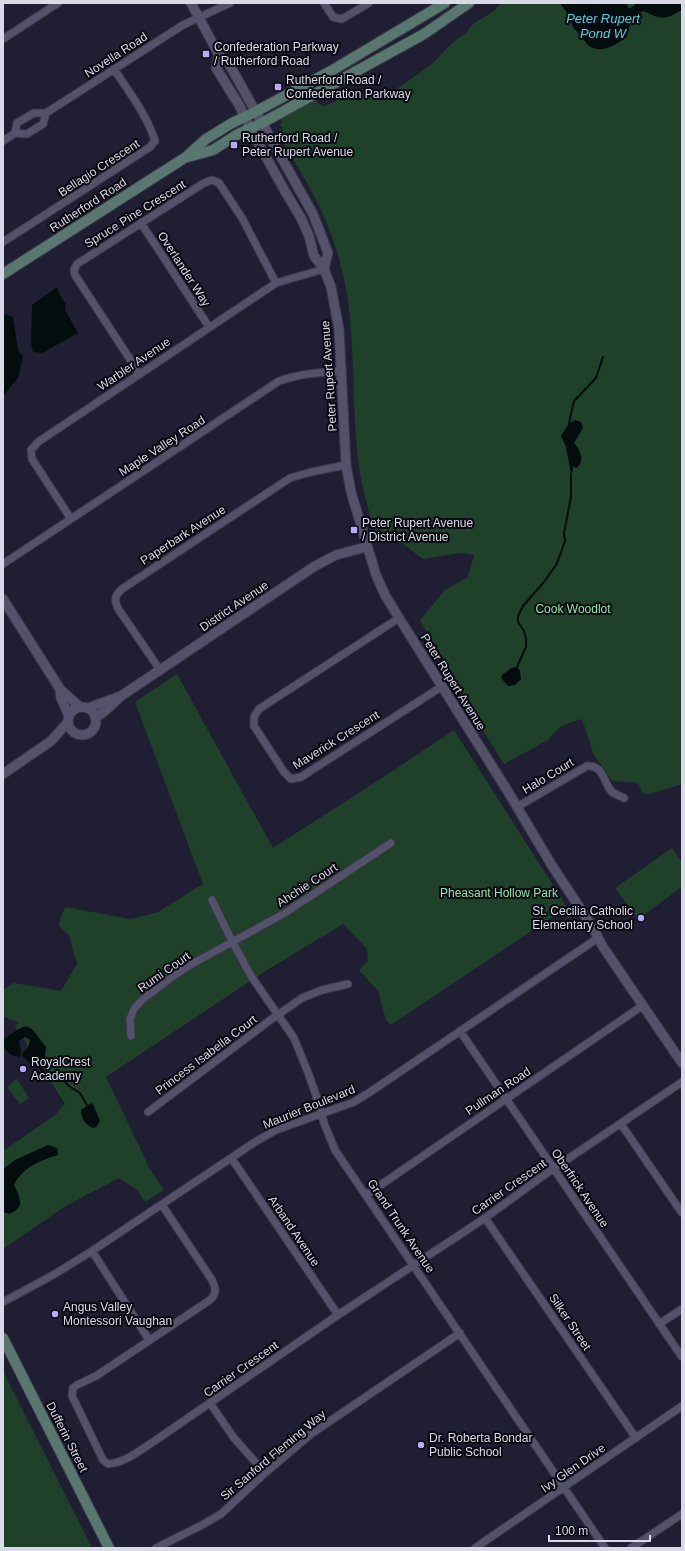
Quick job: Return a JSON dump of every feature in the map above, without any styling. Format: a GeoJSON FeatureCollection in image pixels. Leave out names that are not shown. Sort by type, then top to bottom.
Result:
{"type":"FeatureCollection","features":[{"type":"Feature","properties":{"kind":"main road","name":"Rutherford Road"},"geometry":{"type":"LineString","coordinates":[[3,274],[186,157],[206,139],[232,123],[331,71],[445,3]]}},
{"type":"Feature","properties":{"kind":"main road","name":"Rutherford Road"},"geometry":{"type":"LineString","coordinates":[[186,157],[213,150],[238,134],[262,123],[424,34],[469,3]]}},
{"type":"Feature","properties":{"kind":"main road","name":"Dufferin Street"},"geometry":{"type":"LineString","coordinates":[[3,1338],[109,1548]]}},
{"type":"Feature","properties":{"kind":"street"},"geometry":{"type":"LineString","coordinates":[[3,39],[58,3]]}},
{"type":"Feature","properties":{"kind":"street"},"geometry":{"type":"LineString","coordinates":[[191,3],[219,55]]}},
{"type":"Feature","properties":{"kind":"street","name":"Novella Road"},"geometry":{"type":"LineString","coordinates":[[15,133],[17,123],[34,113],[46,113],[183,24],[230,3]]}},
{"type":"Feature","properties":{"kind":"street"},"geometry":{"type":"LineString","coordinates":[[324,3],[333,17],[342,19],[369,3]]}},
{"type":"Feature","properties":{"kind":"street","name":"Peter Rupert Avenue"},"geometry":{"type":"LineString","coordinates":[[324,268],[328,253],[313,214],[229,64],[219,55],[216,68],[239,105],[250,128],[301,218],[309,236],[314,256],[324,268],[331,287],[339,329],[346,466],[351,492],[366,547],[385,595],[551,864],[642,1006],[682,1063]]}},
{"type":"Feature","properties":{"kind":"street","name":"Bellagio Crescent"},"geometry":{"type":"LineString","coordinates":[[3,242],[150,147],[155,141],[138,106],[114,69]]}},
{"type":"Feature","properties":{"kind":"street","name":"Novella Road"},"geometry":{"type":"LineString","coordinates":[[3,141],[15,133],[27,134],[43,124],[46,113]]}},
{"type":"Feature","properties":{"kind":"street","name":"Spruce Pine Crescent"},"geometry":{"type":"LineString","coordinates":[[140,373],[75,275],[74,270],[77,264],[204,183],[212,180],[219,183],[242,218],[276,283]]}},
{"type":"Feature","properties":{"kind":"street","name":"Overlander Way"},"geometry":{"type":"LineString","coordinates":[[141,223],[209,327]]}},
{"type":"Feature","properties":{"kind":"street","name":"Warbler Avenue"},"geometry":{"type":"LineString","coordinates":[[71,519],[32,459],[31,450],[38,442],[276,283],[324,268]]}},
{"type":"Feature","properties":{"kind":"street","name":"Maple Valley Road"},"geometry":{"type":"LineString","coordinates":[[3,564],[279,381],[314,372],[342,371]]}},
{"type":"Feature","properties":{"kind":"street","name":"Paperbark Avenue"},"geometry":{"type":"LineString","coordinates":[[160,670],[114,602],[116,594],[290,478],[311,472],[346,466]]}},
{"type":"Feature","properties":{"kind":"street","name":"District Avenue"},"geometry":{"type":"LineString","coordinates":[[95,718],[121,696],[315,566],[336,555],[366,547]]}},
{"type":"Feature","properties":{"kind":"street"},"geometry":{"type":"LineString","coordinates":[[4,604],[60,688],[84,708],[94,714],[95,725],[90,732],[82,735],[71,729],[61,698],[60,688]]}},
{"type":"Feature","properties":{"kind":"street","name":"Maverick Crescent"},"geometry":{"type":"LineString","coordinates":[[399,618],[258,709],[254,717],[254,726],[284,772],[291,779],[301,777],[441,687]]}},
{"type":"Feature","properties":{"kind":"street","name":"District Avenue"},"geometry":{"type":"LineString","coordinates":[[84,708],[121,696]]}},
{"type":"Feature","properties":{"kind":"street"},"geometry":{"type":"LineString","coordinates":[[51,741],[73,710],[84,708]]}},
{"type":"Feature","properties":{"kind":"street"},"geometry":{"type":"LineString","coordinates":[[4,772],[51,741],[74,732]]}},
{"type":"Feature","properties":{"kind":"street","name":"Halo Court"},"geometry":{"type":"LineString","coordinates":[[517,808],[587,766],[593,766],[599,770],[613,792],[624,798]]}},
{"type":"Feature","properties":{"kind":"street","name":"Ahchie Court"},"geometry":{"type":"LineString","coordinates":[[232,941],[285,913],[391,843]]}},
{"type":"Feature","properties":{"kind":"street","name":"Grand Trunk Avenue"},"geometry":{"type":"LineString","coordinates":[[212,900],[251,976],[294,1038],[335,1150],[605,1548]]}},
{"type":"Feature","properties":{"kind":"street","name":"Maurier Boulevard"},"geometry":{"type":"LineString","coordinates":[[3,1302],[53,1275],[92,1251],[232,1159],[255,1142],[276,1130],[360,1099],[598,938]]}},
{"type":"Feature","properties":{"kind":"street","name":"Rumi Court"},"geometry":{"type":"LineString","coordinates":[[131,1036],[130,1019],[134,1009],[142,1000],[181,970],[232,941]]}},
{"type":"Feature","properties":{"kind":"street","name":"Princess Isabella Court"},"geometry":{"type":"LineString","coordinates":[[148,1112],[302,998],[322,990],[348,984]]}},
{"type":"Feature","properties":{"kind":"street","name":"Pullman Road"},"geometry":{"type":"LineString","coordinates":[[366,1195],[642,1006]]}},
{"type":"Feature","properties":{"kind":"street","name":"Oberfrick Avenue"},"geometry":{"type":"LineString","coordinates":[[460,1031],[682,1357]]}},
{"type":"Feature","properties":{"kind":"street","name":"Carrier Crescent"},"geometry":{"type":"LineString","coordinates":[[162,1205],[212,1280],[216,1289],[215,1295],[210,1300],[96,1376],[73,1388],[72,1396],[103,1460],[108,1464],[116,1464],[153,1442],[338,1315],[486,1218],[554,1169],[682,1082]]}},
{"type":"Feature","properties":{"kind":"street"},"geometry":{"type":"LineString","coordinates":[[621,1124],[682,1213]]}},
{"type":"Feature","properties":{"kind":"street","name":"Arband Avenue"},"geometry":{"type":"LineString","coordinates":[[232,1159],[338,1315]]}},
{"type":"Feature","properties":{"kind":"street","name":"Silker Street"},"geometry":{"type":"LineString","coordinates":[[486,1218],[636,1438]]}},
{"type":"Feature","properties":{"kind":"street"},"geometry":{"type":"LineString","coordinates":[[92,1251],[149,1340]]}},
{"type":"Feature","properties":{"kind":"street"},"geometry":{"type":"LineString","coordinates":[[659,1324],[682,1309]]}},
{"type":"Feature","properties":{"kind":"street","name":"Sir Sanford Fleming Way"},"geometry":{"type":"LineString","coordinates":[[156,1548],[221,1514],[265,1473],[316,1431],[460,1333]]}},
{"type":"Feature","properties":{"kind":"street"},"geometry":{"type":"LineString","coordinates":[[210,1403],[234,1438],[265,1473]]}},
{"type":"Feature","properties":{"kind":"street","name":"Ivy Glen Drive"},"geometry":{"type":"LineString","coordinates":[[475,1548],[682,1406]]}},
{"type":"Feature","properties":{"kind":"street"},"geometry":{"type":"LineString","coordinates":[[631,1548],[682,1514]]}},
{"type":"Feature","properties":{"kind":"green space","name":"Cook Woodlot"},"geometry":{"type":"Polygon","coordinates":[[[501,3],[682,3],[682,784],[650,794],[642,793],[638,783],[612,781],[593,753],[582,719],[561,726],[548,740],[504,764],[461,696],[420,620],[445,590],[468,577],[474,555],[461,553],[423,559],[395,538],[377,539],[368,509],[359,469],[350,321],[343,275],[332,237],[322,212],[278,134],[283,127],[280,127],[283,114],[313,98],[320,105],[324,106],[334,102],[346,93],[361,92],[380,96],[389,94],[431,65],[451,44],[466,33],[473,24],[494,11],[501,3]]]}},
{"type":"Feature","properties":{"kind":"green space","name":"Pheasant Hollow Park"},"geometry":{"type":"Polygon","coordinates":[[[177,674],[273,848],[454,730],[567,907],[391,1025],[386,1020],[378,991],[359,970],[368,961],[367,949],[343,924],[264,972],[106,1077],[150,1169],[164,1190],[145,1202],[136,1189],[119,1178],[64,1207],[3,1249],[3,1151],[54,1116],[65,1104],[15,1026],[19,1023],[3,1016],[3,990],[14,983],[61,991],[77,964],[69,935],[58,925],[65,907],[131,919],[158,912],[203,884],[135,702],[177,674]]]}},
{"type":"Feature","properties":{"kind":"green space"},"geometry":{"type":"Polygon","coordinates":[[[672,848],[682,862],[682,887],[638,919],[615,888],[672,848]]]}},
{"type":"Feature","properties":{"kind":"green space"},"geometry":{"type":"Polygon","coordinates":[[[17,1079],[29,1098],[20,1104],[7,1087],[17,1079]]]}},
{"type":"Feature","properties":{"kind":"green space"},"geometry":{"type":"Polygon","coordinates":[[[3,1371],[92,1548],[3,1548],[3,1371]]]}},
{"type":"Feature","properties":{"kind":"water","name":"Peter Rupert Pond W"},"geometry":{"type":"Polygon","coordinates":[[[560,3],[626,3],[629,9],[635,5],[634,3],[682,3],[682,10],[671,16],[663,18],[644,11],[639,13],[631,21],[627,37],[607,48],[597,49],[587,44],[573,28],[571,21],[567,17],[567,13],[560,3]]]}},
{"type":"Feature","properties":{"kind":"water"},"geometry":{"type":"Polygon","coordinates":[[[57,287],[62,299],[66,303],[65,310],[78,333],[42,353],[33,352],[31,344],[32,305],[57,287]]]}},
{"type":"Feature","properties":{"kind":"water"},"geometry":{"type":"Polygon","coordinates":[[[3,314],[13,317],[18,350],[23,357],[18,378],[3,396],[3,314]]]}},
{"type":"Feature","properties":{"kind":"water"},"geometry":{"type":"Polygon","coordinates":[[[575,420],[581,422],[583,428],[574,443],[580,452],[581,463],[576,468],[573,466],[573,471],[571,474],[566,447],[561,436],[569,423],[575,420]]]}},
{"type":"Feature","properties":{"kind":"water"},"geometry":{"type":"Polygon","coordinates":[[[517,667],[520,671],[521,679],[515,685],[508,686],[501,676],[511,668],[517,667]]]}},
{"type":"Feature","properties":{"kind":"water"},"geometry":{"type":"Polygon","coordinates":[[[26,1026],[32,1029],[46,1047],[45,1055],[47,1059],[43,1065],[39,1067],[32,1065],[22,1056],[22,1053],[28,1047],[30,1040],[25,1037],[19,1041],[21,1052],[20,1057],[7,1052],[3,1043],[3,1039],[20,1028],[26,1026]]]}},
{"type":"Feature","properties":{"kind":"water"},"geometry":{"type":"Polygon","coordinates":[[[91,1103],[93,1104],[100,1121],[96,1127],[93,1128],[86,1123],[81,1113],[81,1110],[91,1103]]]}},
{"type":"Feature","properties":{"kind":"water"},"geometry":{"type":"Polygon","coordinates":[[[48,1145],[57,1148],[58,1155],[45,1159],[27,1169],[17,1179],[14,1185],[20,1198],[20,1205],[9,1214],[3,1212],[3,1169],[15,1160],[48,1145]]]}},
{"type":"Feature","properties":{"kind":"waterway"},"geometry":{"type":"LineString","coordinates":[[569,423],[574,401],[596,378],[603,357]]}},
{"type":"Feature","properties":{"kind":"waterway"},"geometry":{"type":"LineString","coordinates":[[517,667],[526,647],[524,631],[518,622],[518,616],[523,606],[544,582],[559,558],[565,541],[564,533],[571,497],[571,474]]}},
{"type":"Feature","properties":{"kind":"waterway"},"geometry":{"type":"LineString","coordinates":[[39,1067],[46,1074],[61,1078],[69,1086],[80,1093],[87,1105]]}},
{"type":"Feature","properties":{"kind":"place","name":"Confederation Parkway / Rutherford Road"},"geometry":{"type":"Point","coordinates":[206,54]}},
{"type":"Feature","properties":{"kind":"place","name":"Rutherford Road / Confederation Parkway"},"geometry":{"type":"Point","coordinates":[278,87]}},
{"type":"Feature","properties":{"kind":"place","name":"Rutherford Road / Peter Rupert Avenue"},"geometry":{"type":"Point","coordinates":[234,145]}},
{"type":"Feature","properties":{"kind":"place","name":"Peter Rupert Avenue / District Avenue"},"geometry":{"type":"Point","coordinates":[354,530]}},
{"type":"Feature","properties":{"kind":"place","name":"St. Cecilia Catholic Elementary School"},"geometry":{"type":"Point","coordinates":[641,918]}},
{"type":"Feature","properties":{"kind":"place","name":"RoyalCrest Academy"},"geometry":{"type":"Point","coordinates":[23,1069]}},
{"type":"Feature","properties":{"kind":"place","name":"Angus Valley Montessori Vaughan"},"geometry":{"type":"Point","coordinates":[55,1314]}},
{"type":"Feature","properties":{"kind":"place","name":"Dr. Roberta Bondar Public School"},"geometry":{"type":"Point","coordinates":[421,1445]}}]}
